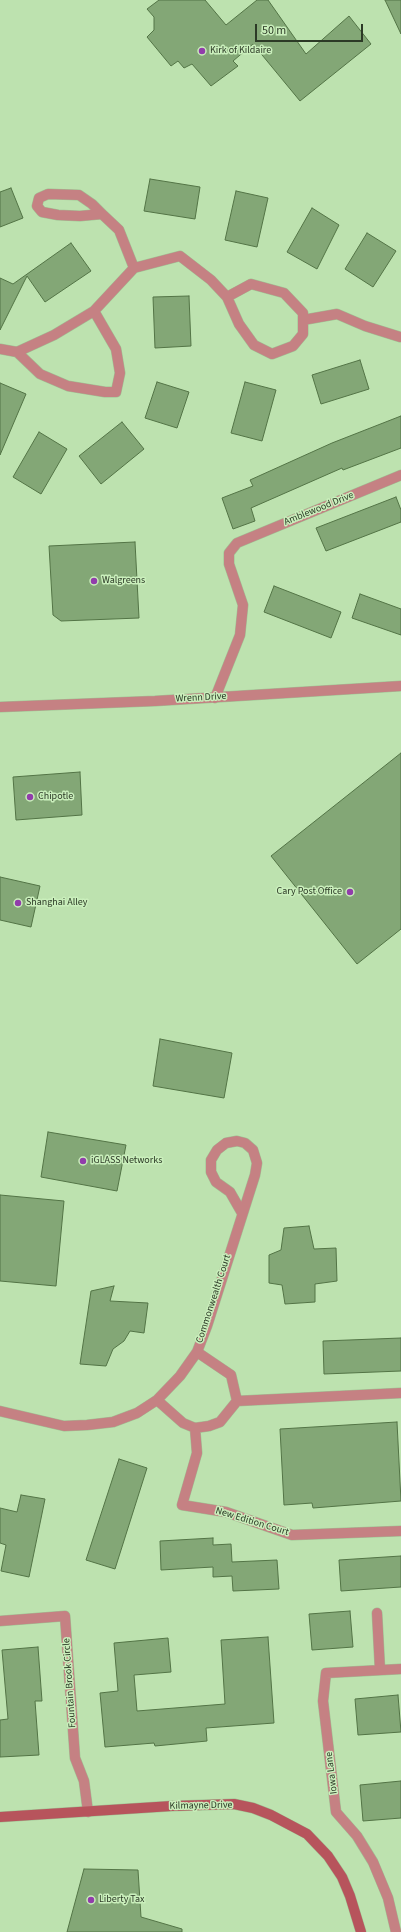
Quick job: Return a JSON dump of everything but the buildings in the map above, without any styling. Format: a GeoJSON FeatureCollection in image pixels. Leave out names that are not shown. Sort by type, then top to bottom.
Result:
{"type":"FeatureCollection","features":[{"type":"Feature","properties":{"kind":"street"},"geometry":{"type":"LineString","coordinates":[[102,214],[80,216],[58,215],[42,212],[38,206],[39,198],[48,194],[79,195],[102,214],[119,230],[134,268]]}},
{"type":"Feature","properties":{"kind":"street"},"geometry":{"type":"LineString","coordinates":[[17,352],[54,335],[94,311],[134,268],[180,256],[211,280],[227,297],[239,324],[254,345],[272,354],[293,346],[303,334],[303,313],[284,293],[251,284],[227,297]]}},
{"type":"Feature","properties":{"kind":"street"},"geometry":{"type":"LineString","coordinates":[[0,349],[17,352],[40,374],[68,386],[105,392],[116,392],[120,373],[116,349],[94,311]]}},
{"type":"Feature","properties":{"kind":"street"},"geometry":{"type":"LineString","coordinates":[[303,320],[337,314],[365,326],[400,337]]}},
{"type":"Feature","properties":{"kind":"street","name":"Amblewood Drive"},"geometry":{"type":"LineString","coordinates":[[215,698],[240,635],[243,605],[229,564],[229,553],[237,543],[401,475]]}},
{"type":"Feature","properties":{"kind":"street","name":"Wrenn Drive"},"geometry":{"type":"LineString","coordinates":[[0,707],[215,698],[401,686]]}},
{"type":"Feature","properties":{"kind":"street","name":"Commonwealth Court"},"geometry":{"type":"LineString","coordinates":[[0,1411],[64,1426],[87,1425],[113,1422],[136,1413],[157,1400],[180,1376],[197,1352],[208,1326],[242,1213],[257,1163],[253,1150],[245,1144],[237,1141],[226,1143],[217,1150],[211,1160],[211,1172],[216,1182],[230,1192],[242,1213]]}},
{"type":"Feature","properties":{"kind":"street"},"geometry":{"type":"LineString","coordinates":[[197,1352],[232,1375],[237,1401]]}},
{"type":"Feature","properties":{"kind":"street"},"geometry":{"type":"LineString","coordinates":[[157,1400],[183,1423],[195,1428],[209,1426],[220,1422],[237,1401],[401,1393]]}},
{"type":"Feature","properties":{"kind":"street","name":"New Edition Court"},"geometry":{"type":"LineString","coordinates":[[195,1428],[197,1453],[182,1505],[226,1512],[292,1535],[401,1531]]}},
{"type":"Feature","properties":{"kind":"street"},"geometry":{"type":"LineString","coordinates":[[377,1613],[380,1670]]}},
{"type":"Feature","properties":{"kind":"street","name":"Fountain Brook Circle"},"geometry":{"type":"LineString","coordinates":[[0,1621],[65,1616],[75,1758],[84,1782],[88,1812]]}},
{"type":"Feature","properties":{"kind":"street","name":"Iowa Lane"},"geometry":{"type":"LineString","coordinates":[[396,1932],[388,1898],[373,1862],[357,1836],[336,1812],[323,1701],[326,1673],[401,1669]]}},
{"type":"Feature","properties":{"kind":"street","name":"Kilmayne Drive"},"geometry":{"type":"LineString","coordinates":[[0,1817],[172,1806],[234,1804],[271,1815],[307,1834],[328,1856],[342,1878],[350,1896],[361,1932]]}},
{"type":"Feature","properties":{"kind":"place","name":"Kirk of Kildaire"},"geometry":{"type":"Point","coordinates":[202,51]}},
{"type":"Feature","properties":{"kind":"place","name":"Walgreens"},"geometry":{"type":"Point","coordinates":[94,581]}},
{"type":"Feature","properties":{"kind":"place","name":"Chipotle"},"geometry":{"type":"Point","coordinates":[30,797]}},
{"type":"Feature","properties":{"kind":"place","name":"Cary Post Office"},"geometry":{"type":"Point","coordinates":[350,892]}},
{"type":"Feature","properties":{"kind":"place","name":"Shanghai Alley"},"geometry":{"type":"Point","coordinates":[18,903]}},
{"type":"Feature","properties":{"kind":"place","name":"iGLASS Networks"},"geometry":{"type":"Point","coordinates":[83,1161]}},
{"type":"Feature","properties":{"kind":"place","name":"Liberty Tax"},"geometry":{"type":"Point","coordinates":[91,1900]}}]}
